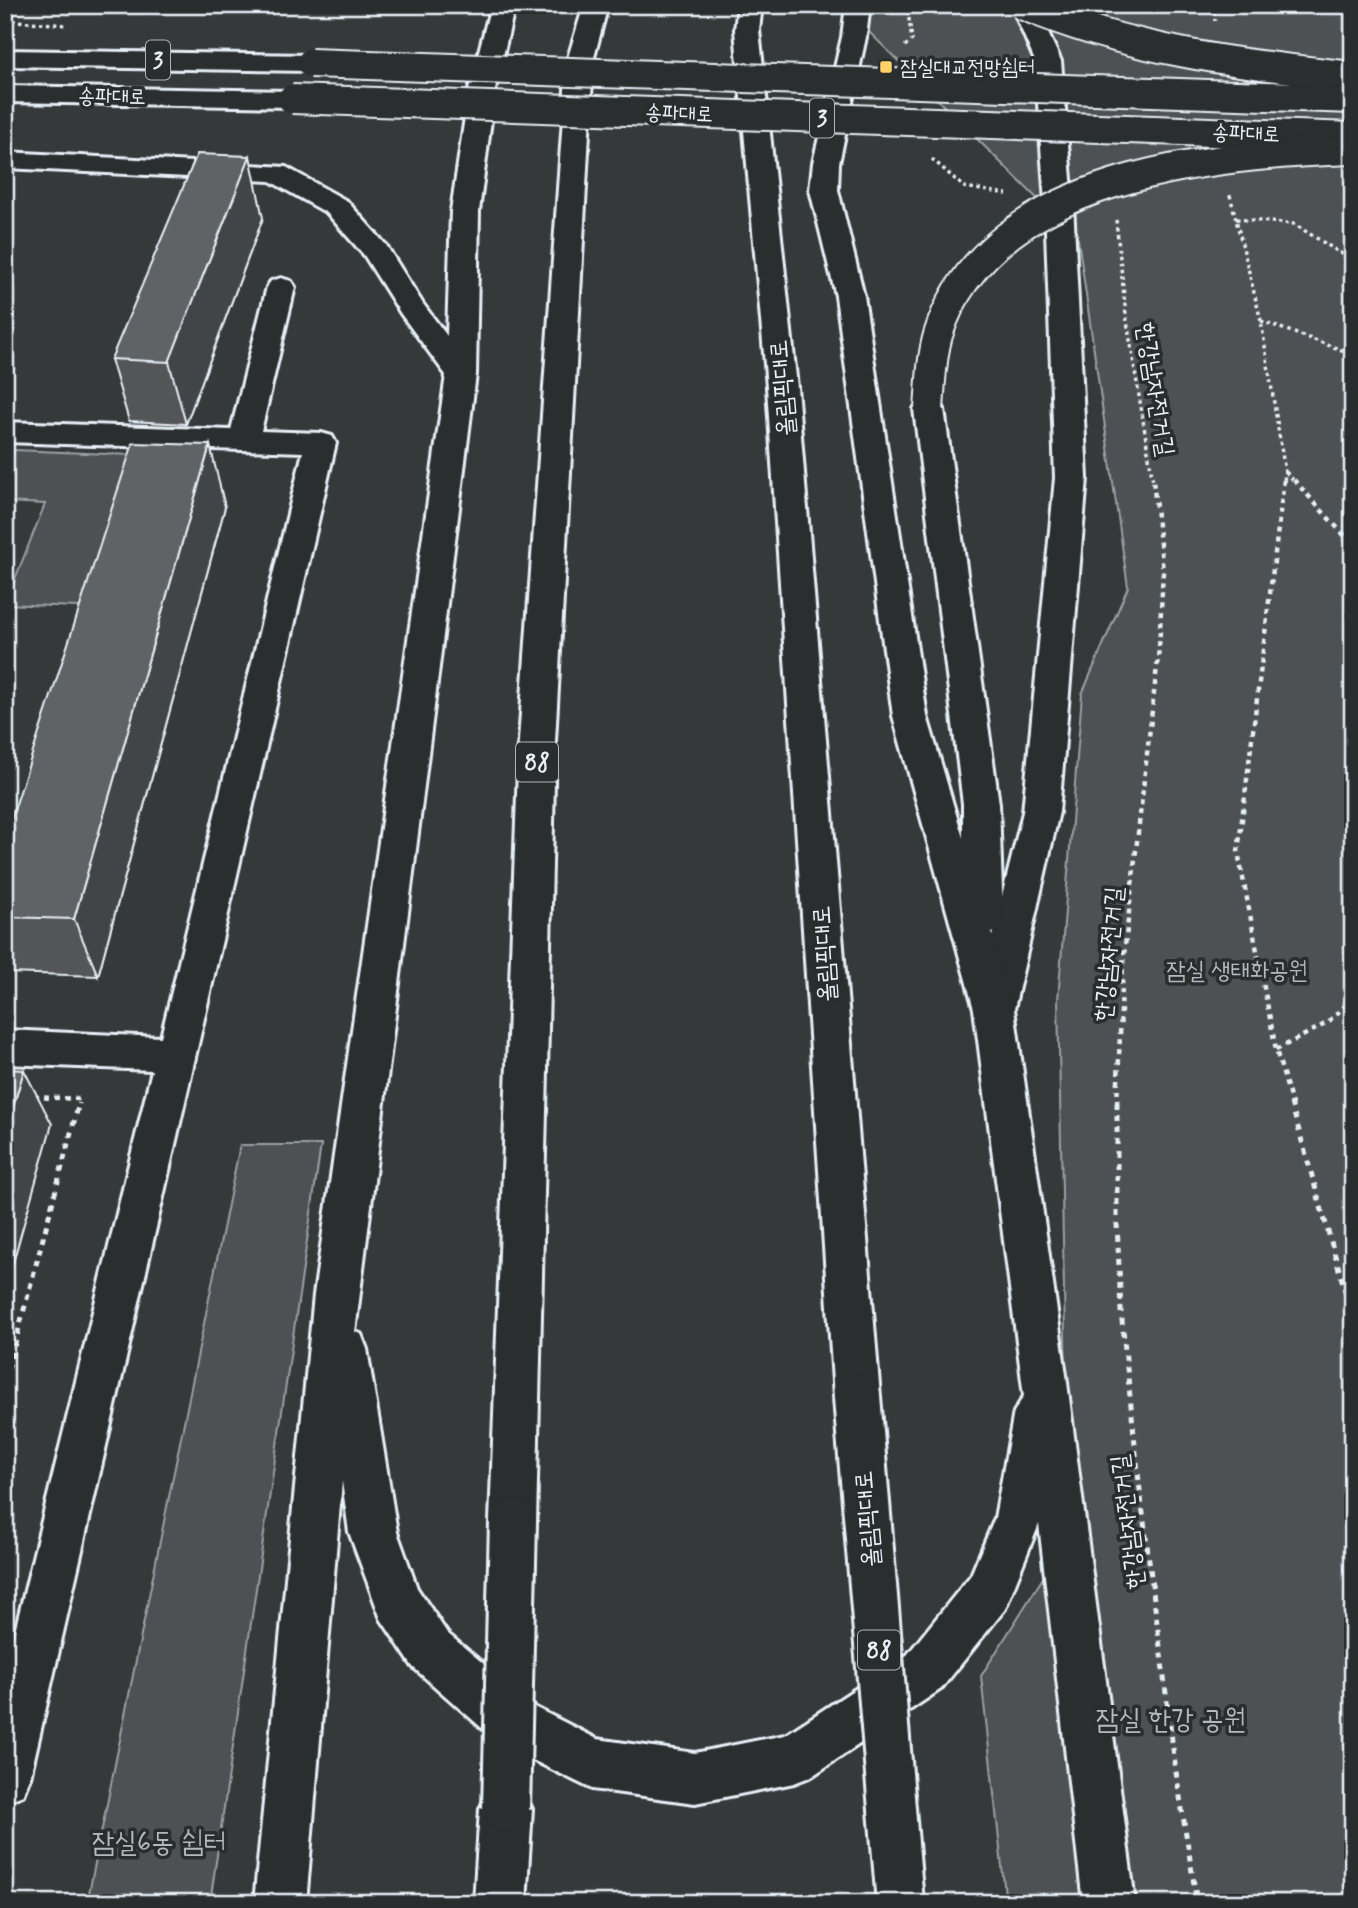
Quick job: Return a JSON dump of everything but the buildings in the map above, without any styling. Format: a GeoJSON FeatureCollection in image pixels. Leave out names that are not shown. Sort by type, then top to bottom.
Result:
{"type":"FeatureCollection","features":[{"type":"Feature","properties":{"kind":"main road"},"geometry":{"type":"LineString","coordinates":[[280,1903],[336,1295],[461,374],[465,211],[482,90],[503,5]]}},
{"type":"Feature","properties":{"kind":"main road","name":"88"},"geometry":{"type":"LineString","coordinates":[[500,1903],[506,1810],[537,741],[580,61],[596,5]]}},
{"type":"Feature","properties":{"kind":"main road","name":"올림픽대로"},"geometry":{"type":"LineString","coordinates":[[750,5],[747,30],[782,387],[857,1397],[900,1903]]}},
{"type":"Feature","properties":{"kind":"main road"},"geometry":{"type":"LineString","coordinates":[[858,5],[854,37],[826,163],[824,190],[852,310],[910,716],[990,990]]}},
{"type":"Feature","properties":{"kind":"main road"},"geometry":{"type":"LineString","coordinates":[[990,990],[1041,812],[1071,478],[1059,204],[1048,61],[1023,5]]}},
{"type":"Feature","properties":{"kind":"main road"},"geometry":{"type":"LineString","coordinates":[[1023,5],[1084,30],[1121,40],[1251,64],[1353,76]]}},
{"type":"Feature","properties":{"kind":"main road","name":"송파대로"},"geometry":{"type":"LineString","coordinates":[[5,58],[311,63],[1353,99]]}},
{"type":"Feature","properties":{"kind":"main road","name":"송파대로"},"geometry":{"type":"LineString","coordinates":[[5,94],[292,99],[1353,137]]}},
{"type":"Feature","properties":{"kind":"main road"},"geometry":{"type":"LineString","coordinates":[[1109,1903],[1044,1375],[990,990],[981,804],[929,409],[933,357],[942,325],[975,268],[997,246],[1031,220],[1079,194],[1142,173],[1175,166],[1293,152],[1353,150]]}},
{"type":"Feature","properties":{"kind":"main road"},"geometry":{"type":"LineString","coordinates":[[5,160],[276,173],[337,207],[376,251],[411,308],[461,374]]}},
{"type":"Feature","properties":{"kind":"main road"},"geometry":{"type":"LineString","coordinates":[[244,439],[281,287]]}},
{"type":"Feature","properties":{"kind":"main road"},"geometry":{"type":"LineString","coordinates":[[5,432],[321,443],[5,1777]]}},
{"type":"Feature","properties":{"kind":"main road"},"geometry":{"type":"LineString","coordinates":[[5,1047],[177,1054]]}},
{"type":"Feature","properties":{"kind":"main road"},"geometry":{"type":"LineString","coordinates":[[336,1295],[373,1532],[398,1602],[430,1650],[518,1727],[592,1763],[695,1778],[794,1758],[924,1672],[988,1592],[1017,1518],[1044,1375]]}},
{"type":"Feature","properties":{"kind":"path"},"geometry":{"type":"LineString","coordinates":[[903,47],[912,40],[907,5]]}},
{"type":"Feature","properties":{"kind":"path"},"geometry":{"type":"LineString","coordinates":[[930,157],[964,187],[1059,204]]}},
{"type":"Feature","properties":{"kind":"path"},"geometry":{"type":"LineString","coordinates":[[1230,193],[1261,321],[1285,472],[1238,852],[1276,1050],[1353,1318]]}},
{"type":"Feature","properties":{"kind":"path","name":"한강남자전거길"},"geometry":{"type":"LineString","coordinates":[[1114,210],[1126,315],[1155,495],[1163,571],[1159,649],[1123,964],[1117,1083],[1117,1223],[1121,1311],[1139,1482],[1176,1772],[1197,1903]]}},
{"type":"Feature","properties":{"kind":"path"},"geometry":{"type":"LineString","coordinates":[[1236,219],[1294,224],[1353,261]]}},
{"type":"Feature","properties":{"kind":"path"},"geometry":{"type":"LineString","coordinates":[[1261,321],[1353,354]]}},
{"type":"Feature","properties":{"kind":"path"},"geometry":{"type":"LineString","coordinates":[[1285,472],[1353,545]]}},
{"type":"Feature","properties":{"kind":"path"},"geometry":{"type":"LineString","coordinates":[[1276,1050],[1326,1023],[1353,998]]}},
{"type":"Feature","properties":{"kind":"path"},"geometry":{"type":"LineString","coordinates":[[5,1381],[80,1099],[30,1097]]}},
{"type":"Feature","properties":{"kind":"green space","name":"잠실 한강 공원"},"geometry":{"type":"Polygon","coordinates":[[[872,5],[1353,5],[1353,1903],[1006,1903],[981,1676],[1046,1573],[1066,1385],[1058,1000],[1082,694],[1128,587],[1078,239],[868,31],[872,5]]]}},
{"type":"Feature","properties":{"kind":"green space"},"geometry":{"type":"Polygon","coordinates":[[[14,450],[156,456],[102,608],[5,604],[45,504],[5,502],[5,469],[14,450]]]}},
{"type":"Feature","properties":{"kind":"green space","name":"잠실6동 쉼터"},"geometry":{"type":"Polygon","coordinates":[[[240,1145],[321,1145],[210,1903],[87,1903],[240,1145]]]}},
{"type":"Feature","properties":{"kind":"place","name":"잠실대교전망쉼터"},"geometry":{"type":"Point","coordinates":[886,67]}},
{"type":"Feature","properties":{"kind":"park label","name":"잠실 생태화공원"},"geometry":{"type":"Point","coordinates":[1237,970]}}]}
